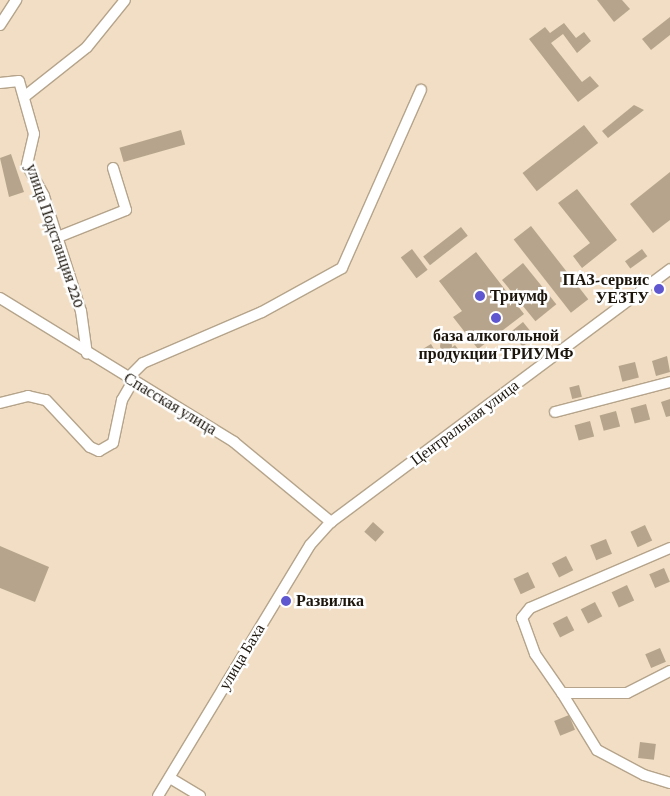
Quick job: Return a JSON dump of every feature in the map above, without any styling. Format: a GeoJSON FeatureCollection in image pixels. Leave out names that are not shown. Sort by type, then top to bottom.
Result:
{"type":"FeatureCollection","features":[{"type":"Feature","properties":{"kind":"street"},"geometry":{"type":"LineString","coordinates":[[0,25],[16,0]]}},
{"type":"Feature","properties":{"kind":"street"},"geometry":{"type":"LineString","coordinates":[[24,97],[87,47],[108,27],[125,0]]}},
{"type":"Feature","properties":{"kind":"street","name":"улица Подстанция 220"},"geometry":{"type":"LineString","coordinates":[[0,83],[16,79],[24,97],[34,134],[27,165],[44,196],[58,237],[86,325],[88,354]]}},
{"type":"Feature","properties":{"kind":"street"},"geometry":{"type":"LineString","coordinates":[[0,403],[28,396],[46,400],[90,447],[99,451],[113,443],[122,400],[130,379],[143,363],[262,312],[342,268],[421,90]]}},
{"type":"Feature","properties":{"kind":"street"},"geometry":{"type":"LineString","coordinates":[[58,237],[126,210],[113,168]]}},
{"type":"Feature","properties":{"kind":"street","name":"Центральная улица"},"geometry":{"type":"LineString","coordinates":[[331,522],[669,272]]}},
{"type":"Feature","properties":{"kind":"street","name":"Спасская улица"},"geometry":{"type":"LineString","coordinates":[[0,298],[88,354],[234,442],[331,522]]}},
{"type":"Feature","properties":{"kind":"street"},"geometry":{"type":"LineString","coordinates":[[555,412],[670,382]]}},
{"type":"Feature","properties":{"kind":"street","name":"улица Баха"},"geometry":{"type":"LineString","coordinates":[[158,796],[304,553],[331,522]]}},
{"type":"Feature","properties":{"kind":"street"},"geometry":{"type":"LineString","coordinates":[[670,548],[525,612],[522,618],[527,638],[597,750],[644,775],[670,783]]}},
{"type":"Feature","properties":{"kind":"street"},"geometry":{"type":"LineString","coordinates":[[562,693],[627,693],[670,671]]}},
{"type":"Feature","properties":{"kind":"street"},"geometry":{"type":"LineString","coordinates":[[170,778],[200,796]]}},
{"type":"Feature","properties":{"kind":"building"},"geometry":{"type":"Polygon","coordinates":[[[597,0],[622,0],[630,9],[614,22],[597,0]]]}},
{"type":"Feature","properties":{"kind":"building"},"geometry":{"type":"Polygon","coordinates":[[[670,17],[670,35],[651,50],[642,39],[670,17]]]}},
{"type":"Feature","properties":{"kind":"building"},"geometry":{"type":"Polygon","coordinates":[[[564,23],[576,38],[584,32],[591,41],[577,53],[563,34],[551,43],[582,82],[590,76],[599,86],[578,102],[529,39],[545,27],[550,33],[564,23]]]}},
{"type":"Feature","properties":{"kind":"building"},"geometry":{"type":"Polygon","coordinates":[[[634,105],[644,110],[608,138],[602,131],[634,105]]]}},
{"type":"Feature","properties":{"kind":"building"},"geometry":{"type":"Polygon","coordinates":[[[584,125],[598,143],[537,191],[523,173],[584,125]]]}},
{"type":"Feature","properties":{"kind":"building"},"geometry":{"type":"Polygon","coordinates":[[[181,130],[185,144],[124,162],[119,148],[181,130]]]}},
{"type":"Feature","properties":{"kind":"building"},"geometry":{"type":"Polygon","coordinates":[[[11,154],[24,192],[9,197],[0,158],[11,154]]]}},
{"type":"Feature","properties":{"kind":"building"},"geometry":{"type":"Polygon","coordinates":[[[670,172],[670,220],[653,233],[630,204],[670,172]]]}},
{"type":"Feature","properties":{"kind":"building"},"geometry":{"type":"Polygon","coordinates":[[[577,189],[617,240],[582,268],[573,256],[590,243],[558,203],[577,189]]]}},
{"type":"Feature","properties":{"kind":"building"},"geometry":{"type":"Polygon","coordinates":[[[531,226],[588,299],[571,313],[514,240],[531,226]]]}},
{"type":"Feature","properties":{"kind":"building"},"geometry":{"type":"Polygon","coordinates":[[[461,227],[468,236],[430,265],[423,257],[461,227]]]}},
{"type":"Feature","properties":{"kind":"building"},"geometry":{"type":"Polygon","coordinates":[[[412,249],[428,270],[416,278],[401,257],[412,249]]]}},
{"type":"Feature","properties":{"kind":"building"},"geometry":{"type":"Polygon","coordinates":[[[642,249],[647,256],[630,269],[625,261],[642,249]]]}},
{"type":"Feature","properties":{"kind":"building","name":"Триумф"},"geometry":{"type":"Polygon","coordinates":[[[476,252],[524,314],[478,349],[453,317],[462,311],[439,281],[476,252]]]}},
{"type":"Feature","properties":{"kind":"building"},"geometry":{"type":"Polygon","coordinates":[[[523,263],[556,304],[535,321],[502,280],[523,263]]]}},
{"type":"Feature","properties":{"kind":"building"},"geometry":{"type":"Polygon","coordinates":[[[523,322],[535,337],[523,347],[511,332],[523,322]]]}},
{"type":"Feature","properties":{"kind":"building"},"geometry":{"type":"Polygon","coordinates":[[[446,340],[452,346],[446,352],[440,346],[446,340]]]}},
{"type":"Feature","properties":{"kind":"building"},"geometry":{"type":"Polygon","coordinates":[[[431,344],[440,359],[430,364],[422,350],[431,344]]]}},
{"type":"Feature","properties":{"kind":"building"},"geometry":{"type":"Polygon","coordinates":[[[455,345],[461,353],[456,356],[450,349],[455,345]]]}},
{"type":"Feature","properties":{"kind":"building"},"geometry":{"type":"Polygon","coordinates":[[[667,356],[670,372],[656,376],[652,361],[667,356]]]}},
{"type":"Feature","properties":{"kind":"building"},"geometry":{"type":"Polygon","coordinates":[[[635,362],[639,378],[622,382],[619,366],[635,362]]]}},
{"type":"Feature","properties":{"kind":"building"},"geometry":{"type":"Polygon","coordinates":[[[579,385],[582,397],[572,399],[569,387],[579,385]]]}},
{"type":"Feature","properties":{"kind":"building"},"geometry":{"type":"Polygon","coordinates":[[[670,399],[670,416],[666,417],[661,402],[670,399]]]}},
{"type":"Feature","properties":{"kind":"building"},"geometry":{"type":"Polygon","coordinates":[[[646,404],[650,419],[635,424],[631,408],[646,404]]]}},
{"type":"Feature","properties":{"kind":"building"},"geometry":{"type":"Polygon","coordinates":[[[616,411],[620,426],[604,431],[600,415],[616,411]]]}},
{"type":"Feature","properties":{"kind":"building"},"geometry":{"type":"Polygon","coordinates":[[[590,421],[594,436],[579,441],[575,425],[590,421]]]}},
{"type":"Feature","properties":{"kind":"building"},"geometry":{"type":"Polygon","coordinates":[[[373,522],[384,532],[375,542],[364,532],[373,522]]]}},
{"type":"Feature","properties":{"kind":"building"},"geometry":{"type":"Polygon","coordinates":[[[645,525],[652,540],[638,547],[630,532],[645,525]]]}},
{"type":"Feature","properties":{"kind":"building"},"geometry":{"type":"Polygon","coordinates":[[[606,539],[612,554],[596,560],[590,545],[606,539]]]}},
{"type":"Feature","properties":{"kind":"building"},"geometry":{"type":"Polygon","coordinates":[[[0,546],[49,567],[35,602],[0,588],[0,546]]]}},
{"type":"Feature","properties":{"kind":"building"},"geometry":{"type":"Polygon","coordinates":[[[566,556],[573,570],[559,578],[552,563],[566,556]]]}},
{"type":"Feature","properties":{"kind":"building"},"geometry":{"type":"Polygon","coordinates":[[[664,568],[670,582],[655,588],[649,574],[664,568]]]}},
{"type":"Feature","properties":{"kind":"building"},"geometry":{"type":"Polygon","coordinates":[[[528,572],[535,587],[521,594],[513,579],[528,572]]]}},
{"type":"Feature","properties":{"kind":"building"},"geometry":{"type":"Polygon","coordinates":[[[627,585],[634,600],[619,608],[612,592],[627,585]]]}},
{"type":"Feature","properties":{"kind":"building"},"geometry":{"type":"Polygon","coordinates":[[[595,602],[602,616],[588,624],[581,609],[595,602]]]}},
{"type":"Feature","properties":{"kind":"building"},"geometry":{"type":"Polygon","coordinates":[[[567,616],[574,630],[560,638],[553,623],[567,616]]]}},
{"type":"Feature","properties":{"kind":"building"},"geometry":{"type":"Polygon","coordinates":[[[660,648],[666,662],[651,668],[645,654],[660,648]]]}},
{"type":"Feature","properties":{"kind":"building"},"geometry":{"type":"Polygon","coordinates":[[[569,715],[575,730],[560,736],[554,721],[569,715]]]}},
{"type":"Feature","properties":{"kind":"building"},"geometry":{"type":"Polygon","coordinates":[[[640,742],[656,744],[654,760],[638,758],[640,742]]]}},
{"type":"Feature","properties":{"kind":"place","name":"ПАЗ-сервис УЕЗТУ"},"geometry":{"type":"Point","coordinates":[659,289]}},
{"type":"Feature","properties":{"kind":"place","name":"Триумф"},"geometry":{"type":"Point","coordinates":[480,296]}},
{"type":"Feature","properties":{"kind":"place","name":"база алкогольной продукции ТРИУМФ"},"geometry":{"type":"Point","coordinates":[496,318]}},
{"type":"Feature","properties":{"kind":"place","name":"Развилка"},"geometry":{"type":"Point","coordinates":[286,601]}}]}
